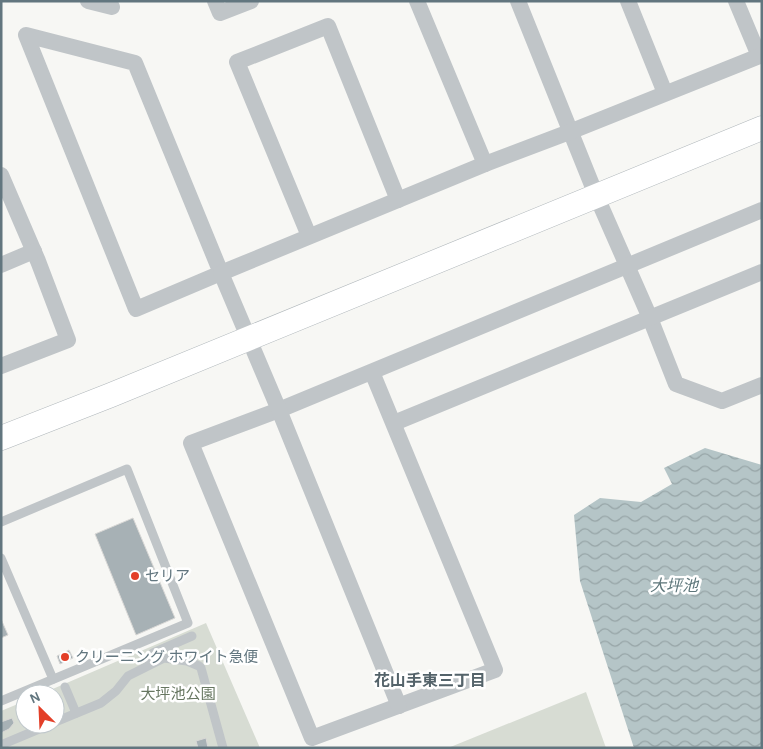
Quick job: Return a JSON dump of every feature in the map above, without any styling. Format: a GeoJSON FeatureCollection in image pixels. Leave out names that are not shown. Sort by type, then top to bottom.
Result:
{"type":"FeatureCollection","features":[{"type":"Feature","properties":{"kind":"street"},"geometry":{"type":"LineString","coordinates":[[88,1],[112,7],[109,1]]}},
{"type":"Feature","properties":{"kind":"street"},"geometry":{"type":"LineString","coordinates":[[215,1],[220,13],[251,1]]}},
{"type":"Feature","properties":{"kind":"street"},"geometry":{"type":"LineString","coordinates":[[417,1],[484,164]]}},
{"type":"Feature","properties":{"kind":"street"},"geometry":{"type":"LineString","coordinates":[[518,1],[572,131],[596,195],[628,266],[676,384],[722,401],[762,385]]}},
{"type":"Feature","properties":{"kind":"street"},"geometry":{"type":"LineString","coordinates":[[628,1],[665,93]]}},
{"type":"Feature","properties":{"kind":"street"},"geometry":{"type":"LineString","coordinates":[[399,706],[279,410],[221,274],[135,63],[26,35],[136,309],[221,274],[310,236],[484,164],[572,131],[760,55],[736,1]]}},
{"type":"Feature","properties":{"kind":"street"},"geometry":{"type":"LineString","coordinates":[[310,236],[237,62],[328,26],[398,200]]}},
{"type":"Feature","properties":{"kind":"street"},"geometry":{"type":"LineString","coordinates":[[1,438],[762,128]]}},
{"type":"Feature","properties":{"kind":"street"},"geometry":{"type":"LineString","coordinates":[[1,175],[34,251],[68,340],[1,366]]}},
{"type":"Feature","properties":{"kind":"street"},"geometry":{"type":"LineString","coordinates":[[372,372],[495,670],[312,738],[191,443],[279,410],[762,210]]}},
{"type":"Feature","properties":{"kind":"street"},"geometry":{"type":"LineString","coordinates":[[1,265],[34,251]]}},
{"type":"Feature","properties":{"kind":"street"},"geometry":{"type":"LineString","coordinates":[[394,423],[762,272]]}},
{"type":"Feature","properties":{"kind":"lane"},"geometry":{"type":"LineString","coordinates":[[1,522],[126,469],[188,622],[1,701]]}},
{"type":"Feature","properties":{"kind":"lane"},"geometry":{"type":"LineString","coordinates":[[1,558],[53,680]]}},
{"type":"Feature","properties":{"kind":"lane"},"geometry":{"type":"LineString","coordinates":[[149,665],[153,653],[192,636]]}},
{"type":"Feature","properties":{"kind":"lane"},"geometry":{"type":"LineString","coordinates":[[65,717],[101,703],[116,691],[128,676],[168,657],[201,668],[223,748]]}},
{"type":"Feature","properties":{"kind":"lane"},"geometry":{"type":"LineString","coordinates":[[65,687],[76,713]]}},
{"type":"Feature","properties":{"kind":"lane"},"geometry":{"type":"LineString","coordinates":[[1,746],[27,734]]}},
{"type":"Feature","properties":{"kind":"green space","name":"大坪池公園"},"geometry":{"type":"Polygon","coordinates":[[[206,623],[260,748],[1,748],[1,711],[15,705],[15,734],[65,734],[64,684],[206,623]]]}},
{"type":"Feature","properties":{"kind":"green space"},"geometry":{"type":"Polygon","coordinates":[[[586,692],[606,748],[448,748],[586,692]]]}},
{"type":"Feature","properties":{"kind":"water","name":"大坪池"},"geometry":{"type":"Polygon","coordinates":[[[705,448],[762,465],[762,748],[634,748],[580,581],[574,515],[600,498],[641,502],[672,484],[664,468],[705,448]]]}},
{"type":"Feature","properties":{"kind":"building","name":"セリア"},"geometry":{"type":"Polygon","coordinates":[[[133,518],[175,618],[136,635],[95,534],[133,518]]]}},
{"type":"Feature","properties":{"kind":"building"},"geometry":{"type":"Polygon","coordinates":[[[1,619],[8,635],[1,638],[1,619]]]}},
{"type":"Feature","properties":{"kind":"building","name":"クリーニング ホワイト急便"},"geometry":{"type":"Polygon","coordinates":[[[69,650],[73,658],[60,664],[57,656],[69,650]]]}},
{"type":"Feature","properties":{"kind":"building"},"geometry":{"type":"Polygon","coordinates":[[[12,718],[14,723],[9,729],[1,733],[1,722],[12,718]]]}},
{"type":"Feature","properties":{"kind":"building"},"geometry":{"type":"Polygon","coordinates":[[[206,738],[208,748],[198,748],[196,741],[206,738]]]}},
{"type":"Feature","properties":{"kind":"place","name":"セリア"},"geometry":{"type":"Point","coordinates":[135,576]}},
{"type":"Feature","properties":{"kind":"place","name":"クリーニング ホワイト急便"},"geometry":{"type":"Point","coordinates":[65,657]}},
{"type":"Feature","properties":{"kind":"district","name":"花山手東三丁目"},"geometry":{"type":"Point","coordinates":[430,680]}}]}
